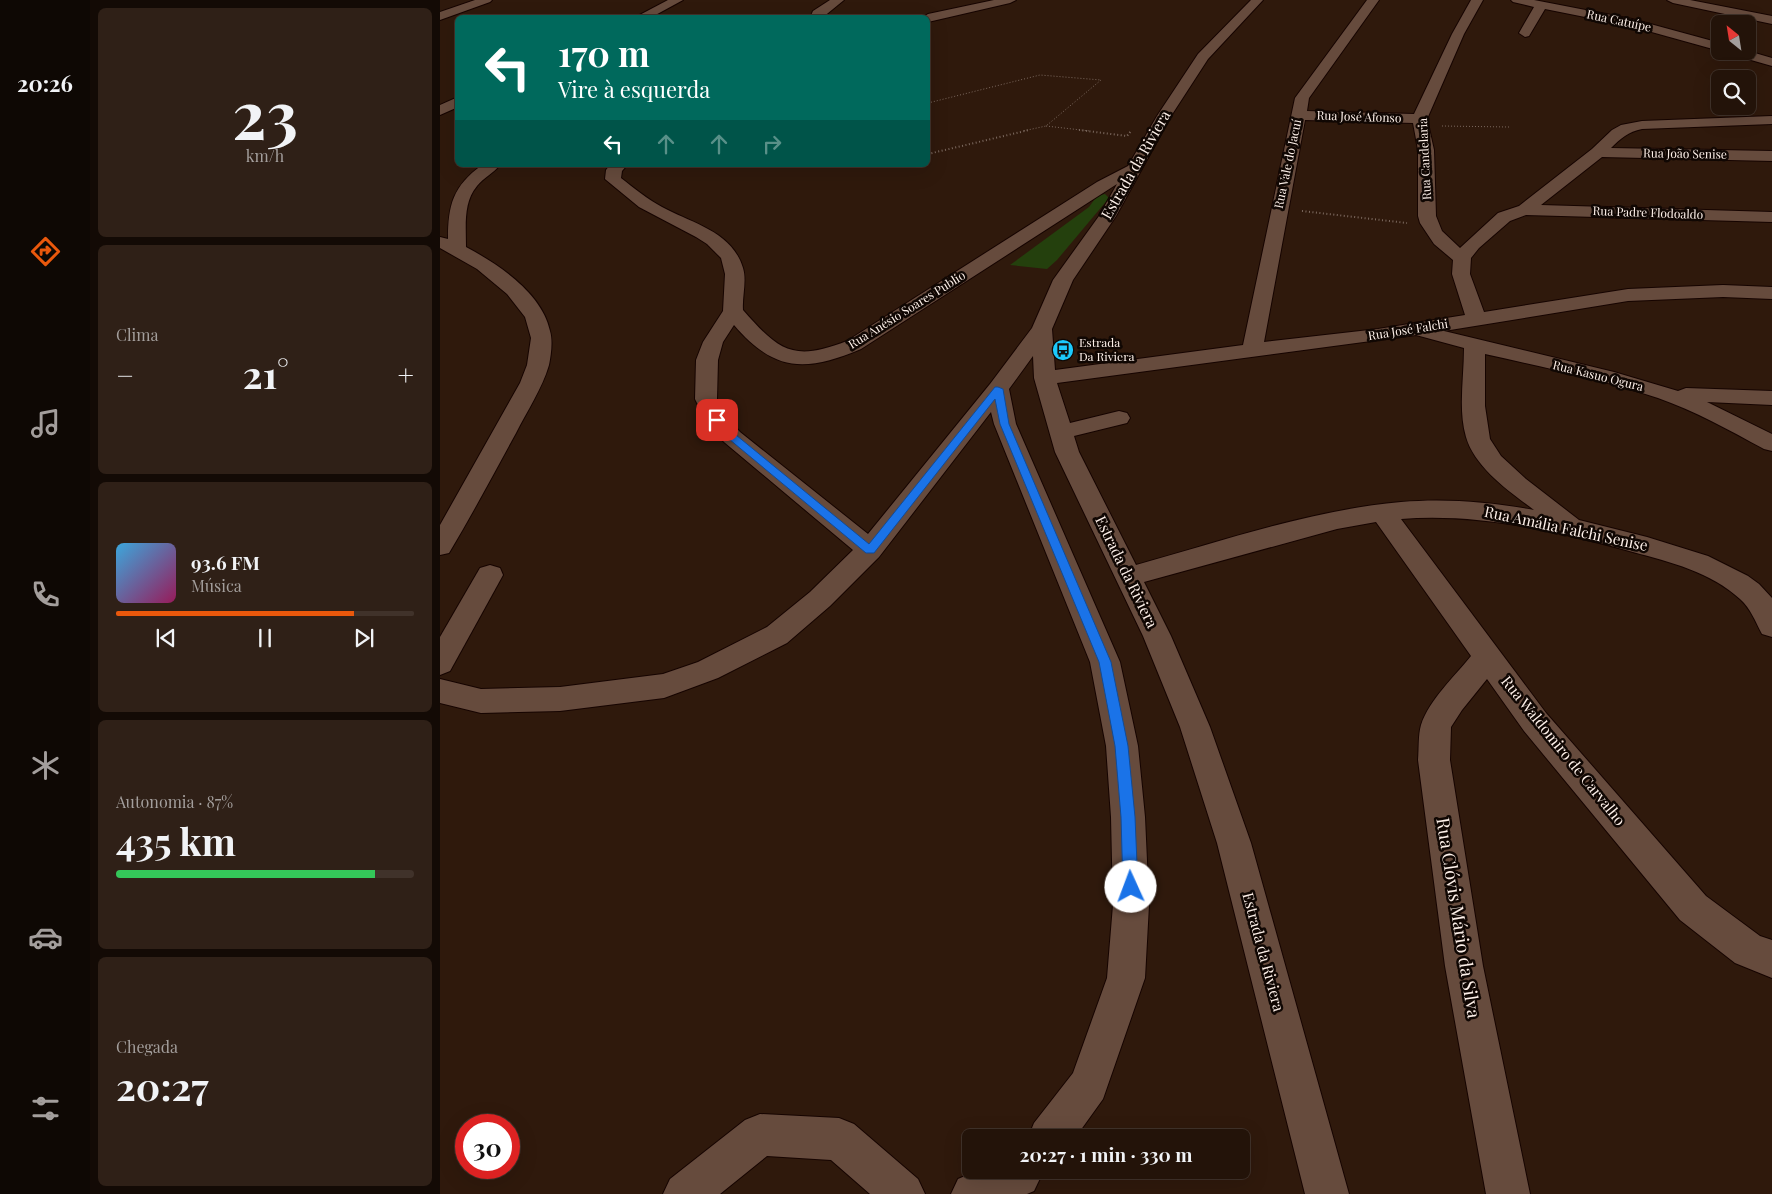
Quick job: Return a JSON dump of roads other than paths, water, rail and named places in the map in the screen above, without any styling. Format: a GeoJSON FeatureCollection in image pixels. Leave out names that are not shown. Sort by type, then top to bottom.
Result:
{"type":"FeatureCollection","features":[{"type":"Feature","properties":{"kind":"street"},"geometry":{"type":"LineString","coordinates":[[440,16],[486,0]]}},
{"type":"Feature","properties":{"kind":"street"},"geometry":{"type":"LineString","coordinates":[[646,15],[677,0]]}},
{"type":"Feature","properties":{"kind":"street"},"geometry":{"type":"LineString","coordinates":[[817,15],[838,0]]}},
{"type":"Feature","properties":{"kind":"street"},"geometry":{"type":"LineString","coordinates":[[930,18],[1010,0]]}},
{"type":"Feature","properties":{"kind":"street","name":"Estrada da Riviera"},"geometry":{"type":"LineString","coordinates":[[1257,0],[1203,57],[1164,116],[1107,216],[1063,280],[1042,329],[1045,378],[1067,452],[1158,636],[1195,727],[1234,843],[1327,1194]]}},
{"type":"Feature","properties":{"kind":"street","name":"Rua Vale do Jacuí"},"geometry":{"type":"LineString","coordinates":[[1252,350],[1302,98],[1373,0]]}},
{"type":"Feature","properties":{"kind":"street","name":"Rua Candelaria"},"geometry":{"type":"LineString","coordinates":[[1462,258],[1439,239],[1429,225],[1421,122],[1427,100],[1458,34],[1478,0]]}},
{"type":"Feature","properties":{"kind":"street","name":"Rua Catuípe"},"geometry":{"type":"LineString","coordinates":[[1516,0],[1632,24],[1711,45]]}},
{"type":"Feature","properties":{"kind":"street"},"geometry":{"type":"LineString","coordinates":[[1673,0],[1772,20]]}},
{"type":"Feature","properties":{"kind":"street"},"geometry":{"type":"LineString","coordinates":[[1526,34],[1540,5]]}},
{"type":"Feature","properties":{"kind":"street"},"geometry":{"type":"LineString","coordinates":[[1756,57],[1772,62]]}},
{"type":"Feature","properties":{"kind":"street"},"geometry":{"type":"LineString","coordinates":[[1741,65],[1772,62]]}},
{"type":"Feature","properties":{"kind":"street"},"geometry":{"type":"LineString","coordinates":[[440,111],[455,95]]}},
{"type":"Feature","properties":{"kind":"street","name":"Rua José Afonso"},"geometry":{"type":"LineString","coordinates":[[1298,116],[1421,122]]}},
{"type":"Feature","properties":{"kind":"street"},"geometry":{"type":"LineString","coordinates":[[1476,319],[1461,274],[1462,258],[1473,244],[1504,217],[1525,210],[1598,152],[1617,133],[1626,128],[1642,125],[1726,124],[1772,120]]}},
{"type":"Feature","properties":{"kind":"street","name":"Rua João Senise"},"geometry":{"type":"LineString","coordinates":[[1598,152],[1772,156]]}},
{"type":"Feature","properties":{"kind":"street"},"geometry":{"type":"LineString","coordinates":[[440,546],[472,494],[525,396],[538,363],[540,330],[529,306],[504,282],[448,245],[457,208],[464,191],[480,173],[489,167]]}},
{"type":"Feature","properties":{"kind":"street"},"geometry":{"type":"LineString","coordinates":[[618,167],[614,170],[613,179],[627,192],[657,211],[704,234],[723,247],[730,257],[734,270],[733,311],[713,342],[707,360],[706,399],[717,420],[732,437],[870,550]]}},
{"type":"Feature","properties":{"kind":"street","name":"Rua Anésio Soares Publio"},"geometry":{"type":"LineString","coordinates":[[733,311],[753,335],[772,350],[793,358],[813,359],[835,354],[874,332],[1103,185],[1134,169]]}},
{"type":"Feature","properties":{"kind":"street","name":"Rua Padre Flodoaldo"},"geometry":{"type":"LineString","coordinates":[[1525,210],[1772,217]]}},
{"type":"Feature","properties":{"kind":"street","name":"Rua José Falchi"},"geometry":{"type":"LineString","coordinates":[[1045,378],[1378,335],[1628,295],[1723,291],[1772,293]]}},
{"type":"Feature","properties":{"kind":"street"},"geometry":{"type":"LineString","coordinates":[[440,691],[481,701],[550,700],[664,686],[708,670],[777,635],[820,599],[870,550],[998,389],[1042,329]]}},
{"type":"Feature","properties":{"kind":"street","name":"Rua Kasuo Ogura"},"geometry":{"type":"LineString","coordinates":[[1416,329],[1474,346],[1602,376],[1665,394],[1702,408],[1772,444]]}},
{"type":"Feature","properties":{"kind":"street"},"geometry":{"type":"LineString","coordinates":[[1474,346],[1476,426],[1478,439],[1487,456],[1575,529]]}},
{"type":"Feature","properties":{"kind":"street"},"geometry":{"type":"LineString","coordinates":[[998,389],[1005,424],[1105,662],[1122,746],[1128,817],[1131,905],[1126,978],[1089,1086],[1056,1129]]}},
{"type":"Feature","properties":{"kind":"street"},"geometry":{"type":"LineString","coordinates":[[1665,394],[1772,398]]}},
{"type":"Feature","properties":{"kind":"street"},"geometry":{"type":"LineString","coordinates":[[1734,423],[1744,397]]}},
{"type":"Feature","properties":{"kind":"street"},"geometry":{"type":"LineString","coordinates":[[1061,432],[1119,418]]}},
{"type":"Feature","properties":{"kind":"street","name":"Rua Amália Falchi Senise"},"geometry":{"type":"LineString","coordinates":[[1129,577],[1282,534],[1363,514],[1415,510],[1474,510],[1517,516],[1575,529],[1653,548],[1707,566],[1754,595],[1769,614],[1772,626]]}},
{"type":"Feature","properties":{"kind":"street","name":"Rua Waldomiro de Carvalho"},"geometry":{"type":"LineString","coordinates":[[1382,512],[1536,722],[1693,908],[1748,950],[1772,959]]}},
{"type":"Feature","properties":{"kind":"street"},"geometry":{"type":"LineString","coordinates":[[440,663],[490,575]]}},
{"type":"Feature","properties":{"kind":"street","name":"Rua Clóvis Mário da Silva"},"geometry":{"type":"LineString","coordinates":[[1488,656],[1451,702],[1436,726],[1434,760],[1464,966],[1508,1194]]}},
{"type":"Feature","properties":{"kind":"street"},"geometry":{"type":"LineString","coordinates":[[685,1194],[760,1134],[839,1139],[903,1194]]}},
{"type":"Feature","properties":{"kind":"street"},"geometry":{"type":"LineString","coordinates":[[973,1194],[1011,1179]]}},
{"type":"Feature","properties":{"kind":"place","name":"Estrada Da Riviera"},"geometry":{"type":"Point","coordinates":[1063,350]}}]}
